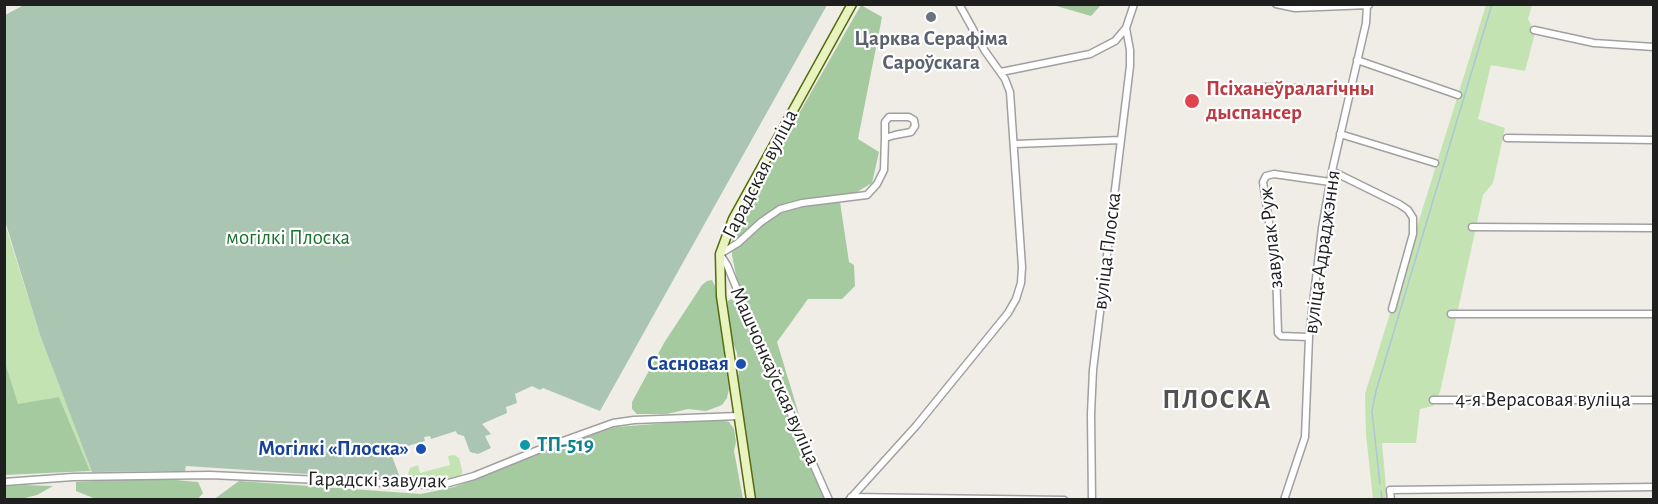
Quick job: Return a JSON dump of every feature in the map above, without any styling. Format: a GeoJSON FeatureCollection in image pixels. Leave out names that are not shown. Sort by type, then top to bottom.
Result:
{"type":"FeatureCollection","features":[{"type":"Feature","properties":{"kind":"main road","name":"Гарадская вуліца"},"geometry":{"type":"LineString","coordinates":[[751,500],[721,296],[720,254],[733,219],[852,4]]}},
{"type":"Feature","properties":{"kind":"street"},"geometry":{"type":"LineString","coordinates":[[850,498],[916,426],[1008,313],[1016,299],[1022,275],[1010,92],[1001,72],[982,45],[959,4]]}},
{"type":"Feature","properties":{"kind":"street","name":"вуліца Плоска"},"geometry":{"type":"LineString","coordinates":[[1092,500],[1093,370],[1130,58],[1126,28],[1134,4]]}},
{"type":"Feature","properties":{"kind":"street","name":"вуліца Адраджэння"},"geometry":{"type":"LineString","coordinates":[[1276,4],[1295,8],[1368,5],[1358,60],[1332,171],[1320,241],[1309,337],[1307,427],[1303,447],[1284,500]]}},
{"type":"Feature","properties":{"kind":"street"},"geometry":{"type":"LineString","coordinates":[[1001,72],[1090,54],[1107,46],[1126,28]]}},
{"type":"Feature","properties":{"kind":"street"},"geometry":{"type":"LineString","coordinates":[[1534,30],[1594,43],[1653,47]]}},
{"type":"Feature","properties":{"kind":"street"},"geometry":{"type":"LineString","coordinates":[[1358,60],[1458,96]]}},
{"type":"Feature","properties":{"kind":"street"},"geometry":{"type":"LineString","coordinates":[[1264,87],[1350,90]]}},
{"type":"Feature","properties":{"kind":"street"},"geometry":{"type":"LineString","coordinates":[[720,254],[738,243],[761,222],[780,209],[802,203],[867,195],[878,184],[884,170],[885,122],[889,117],[909,117],[914,120],[915,126],[911,132],[885,138]]}},
{"type":"Feature","properties":{"kind":"street"},"geometry":{"type":"LineString","coordinates":[[1340,134],[1435,163]]}},
{"type":"Feature","properties":{"kind":"street"},"geometry":{"type":"LineString","coordinates":[[1506,138],[1653,140]]}},
{"type":"Feature","properties":{"kind":"street"},"geometry":{"type":"LineString","coordinates":[[1014,144],[1121,140]]}},
{"type":"Feature","properties":{"kind":"street"},"geometry":{"type":"LineString","coordinates":[[1332,171],[1399,204],[1408,210],[1413,218],[1413,234],[1392,309]]}},
{"type":"Feature","properties":{"kind":"street","name":"завулак Руж"},"geometry":{"type":"LineString","coordinates":[[1309,337],[1281,336],[1278,333],[1276,269],[1263,182],[1266,176],[1274,174],[1330,182]]}},
{"type":"Feature","properties":{"kind":"street"},"geometry":{"type":"LineString","coordinates":[[1472,227],[1653,228]]}},
{"type":"Feature","properties":{"kind":"street","name":"Машчонкаўская вуліца"},"geometry":{"type":"LineString","coordinates":[[720,254],[727,265],[829,500]]}},
{"type":"Feature","properties":{"kind":"street"},"geometry":{"type":"LineString","coordinates":[[1451,314],[1653,314]]}},
{"type":"Feature","properties":{"kind":"street","name":"4-я Верасовая вуліца"},"geometry":{"type":"LineString","coordinates":[[1433,400],[1653,400]]}},
{"type":"Feature","properties":{"kind":"street","name":"Гарадскі завулак"},"geometry":{"type":"LineString","coordinates":[[4,482],[73,477],[210,475],[445,484],[474,476],[614,423],[634,420],[739,416]]}},
{"type":"Feature","properties":{"kind":"street"},"geometry":{"type":"LineString","coordinates":[[1391,500],[1390,490],[1653,488]]}},
{"type":"Feature","properties":{"kind":"street"},"geometry":{"type":"LineString","coordinates":[[850,498],[1064,500]]}},
{"type":"Feature","properties":{"kind":"green space","name":"могілкі Плоска"},"geometry":{"type":"Polygon","coordinates":[[[24,5],[827,5],[600,411],[543,388],[540,390],[532,386],[515,394],[517,403],[506,407],[507,413],[482,424],[491,434],[485,436],[491,448],[478,454],[470,452],[464,436],[457,434],[456,431],[431,439],[430,436],[424,437],[425,441],[390,451],[399,480],[186,466],[185,471],[92,472],[40,335],[5,221],[5,15],[24,5]]]}},
{"type":"Feature","properties":{"kind":"green space"},"geometry":{"type":"Polygon","coordinates":[[[861,5],[882,17],[858,139],[879,152],[872,183],[840,202],[849,262],[854,265],[855,286],[842,299],[808,299],[777,342],[800,418],[738,285],[732,243],[741,215],[861,5]]]}},
{"type":"Feature","properties":{"kind":"green space"},"geometry":{"type":"Polygon","coordinates":[[[1053,5],[1101,5],[1091,16],[1053,5]]]}},
{"type":"Feature","properties":{"kind":"green space"},"geometry":{"type":"Polygon","coordinates":[[[1486,5],[1532,5],[1528,19],[1535,33],[1525,71],[1491,65],[1478,119],[1505,128],[1493,183],[1483,195],[1440,392],[1433,406],[1420,409],[1416,443],[1382,443],[1387,499],[1373,499],[1366,434],[1365,394],[1486,5]]]}},
{"type":"Feature","properties":{"kind":"green space"},"geometry":{"type":"Polygon","coordinates":[[[4,221],[40,335],[92,472],[59,397],[18,405],[5,362],[4,221]]]}},
{"type":"Feature","properties":{"kind":"green space"},"geometry":{"type":"Polygon","coordinates":[[[712,280],[715,286],[729,389],[727,398],[722,405],[706,411],[688,409],[667,414],[637,414],[632,409],[632,402],[664,343],[702,285],[712,280]]]}},
{"type":"Feature","properties":{"kind":"green space"},"geometry":{"type":"Polygon","coordinates":[[[731,299],[737,303],[825,499],[754,499],[737,382],[739,370],[737,353],[732,341],[728,307],[728,301],[731,299]]]}},
{"type":"Feature","properties":{"kind":"green space"},"geometry":{"type":"Polygon","coordinates":[[[5,362],[18,404],[59,397],[90,471],[5,475],[5,362]]]}},
{"type":"Feature","properties":{"kind":"green space"},"geometry":{"type":"Polygon","coordinates":[[[719,419],[729,422],[734,429],[736,442],[734,451],[743,499],[213,500],[239,481],[421,494],[454,487],[591,434],[616,427],[719,419]]]}},
{"type":"Feature","properties":{"kind":"green space"},"geometry":{"type":"Polygon","coordinates":[[[454,455],[459,458],[462,470],[462,474],[458,477],[441,481],[416,481],[408,474],[410,468],[418,465],[420,473],[450,465],[448,456],[454,455]]]}},
{"type":"Feature","properties":{"kind":"green space"},"geometry":{"type":"Polygon","coordinates":[[[153,478],[198,482],[203,493],[198,499],[96,499],[76,491],[76,482],[153,478]]]}},
{"type":"Feature","properties":{"kind":"green space"},"geometry":{"type":"Polygon","coordinates":[[[5,486],[53,486],[37,495],[21,499],[5,499],[5,486]]]}},
{"type":"Feature","properties":{"kind":"waterway"},"geometry":{"type":"LineString","coordinates":[[1380,484],[1372,411],[1376,391],[1492,4]]}},
{"type":"Feature","properties":{"kind":"waterway"},"geometry":{"type":"LineString","coordinates":[[1381,491],[1382,500]]}},
{"type":"Feature","properties":{"kind":"place","name":"Царква Серафіма Сароўскага"},"geometry":{"type":"Point","coordinates":[931,17]}},
{"type":"Feature","properties":{"kind":"place","name":"Псіханеўралагічны дыспансер"},"geometry":{"type":"Point","coordinates":[1192,101]}},
{"type":"Feature","properties":{"kind":"place","name":"Сасновая"},"geometry":{"type":"Point","coordinates":[741,364]}},
{"type":"Feature","properties":{"kind":"place","name":"ТП-519"},"geometry":{"type":"Point","coordinates":[525,445]}},
{"type":"Feature","properties":{"kind":"place","name":"Могілкі «Плоска»"},"geometry":{"type":"Point","coordinates":[421,449]}},
{"type":"Feature","properties":{"kind":"district","name":"ПЛОСКА"},"geometry":{"type":"Point","coordinates":[1217,400]}}]}
